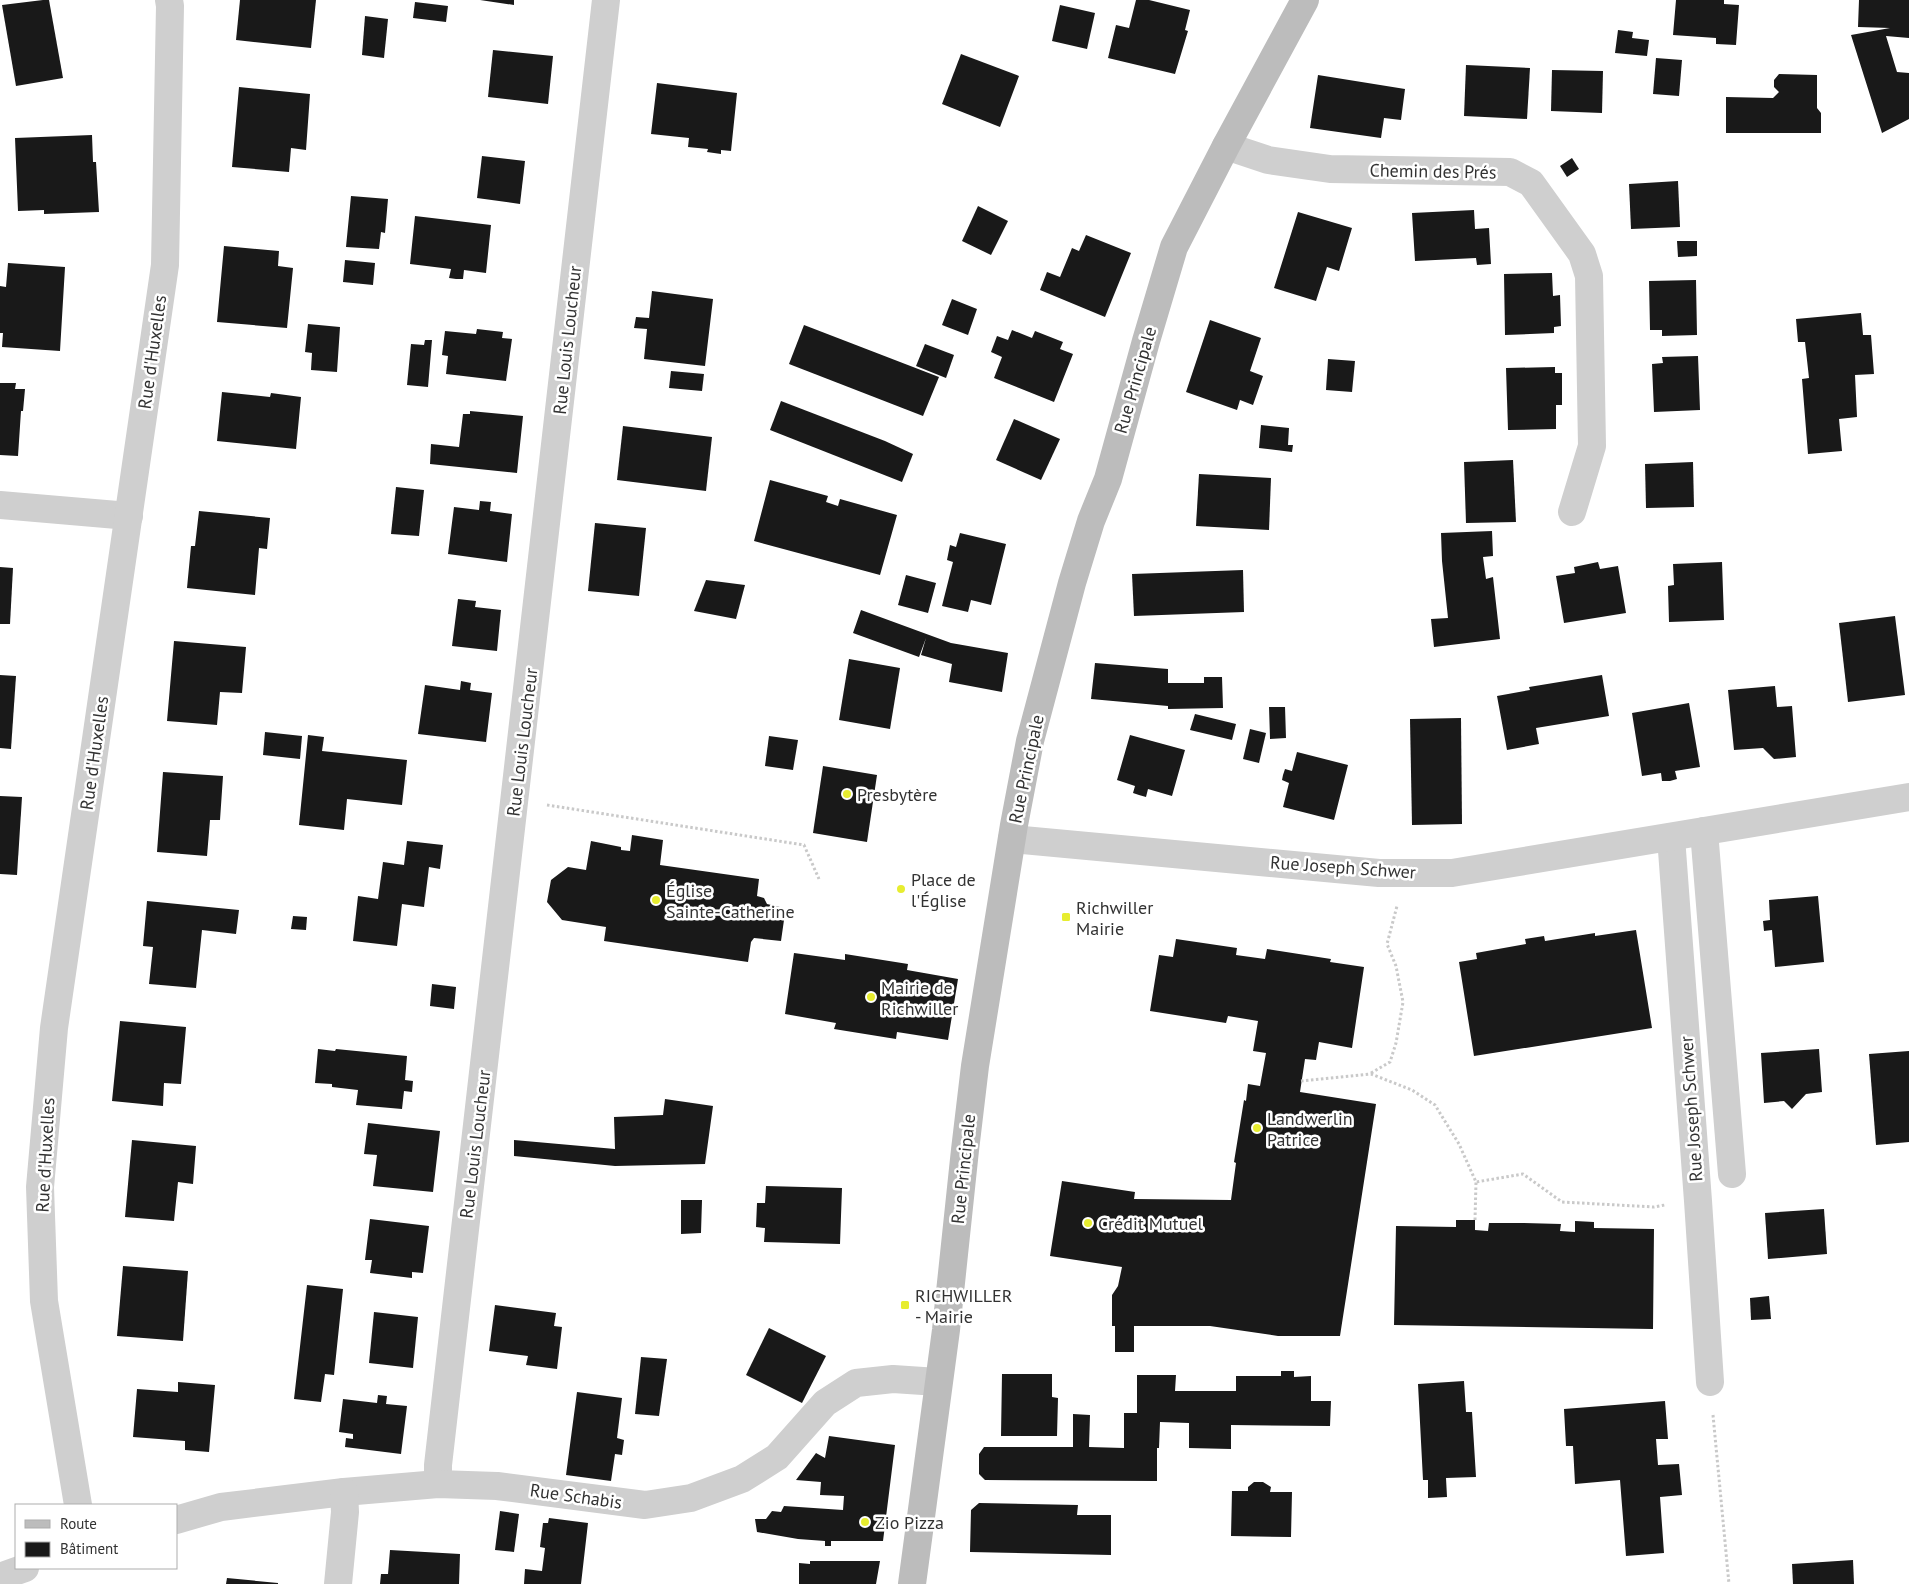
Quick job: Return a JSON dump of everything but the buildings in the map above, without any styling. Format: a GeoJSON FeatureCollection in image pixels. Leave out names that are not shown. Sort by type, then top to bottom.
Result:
{"type":"FeatureCollection","features":[{"type":"Feature","properties":{"kind":"main road","name":"Rue Principale"},"geometry":{"type":"LineString","coordinates":[[912,1584],[946,1330],[972,1090],[1012,839],[1030,742],[1072,583],[1091,521],[1108,479],[1174,247],[1305,0]]}},
{"type":"Feature","properties":{"kind":"street","name":"Rue d'Huxelles"},"geometry":{"type":"LineString","coordinates":[[78,1504],[44,1301],[40,1187],[54,1028],[165,265],[170,6],[168,0]]}},
{"type":"Feature","properties":{"kind":"street","name":"Rue Louis Loucheur"},"geometry":{"type":"LineString","coordinates":[[438,1484],[439,1455],[606,0]]}},
{"type":"Feature","properties":{"kind":"street","name":"Chemin des Prés"},"geometry":{"type":"LineString","coordinates":[[1226,146],[1268,160],[1330,169],[1510,172],[1531,183],[1582,254],[1589,276],[1592,446],[1572,512]]}},
{"type":"Feature","properties":{"kind":"street"},"geometry":{"type":"LineString","coordinates":[[0,505],[129,516]]}},
{"type":"Feature","properties":{"kind":"street","name":"Rue Joseph Schwer"},"geometry":{"type":"LineString","coordinates":[[1012,839],[1379,873],[1452,873],[1909,797]]}},
{"type":"Feature","properties":{"kind":"street"},"geometry":{"type":"LineString","coordinates":[[1704,831],[1732,1174]]}},
{"type":"Feature","properties":{"kind":"street","name":"Rue Joseph Schwer"},"geometry":{"type":"LineString","coordinates":[[1671,837],[1710,1382]]}},
{"type":"Feature","properties":{"kind":"street","name":"Rue Schabis"},"geometry":{"type":"LineString","coordinates":[[178,1519],[221,1507],[344,1492],[438,1484],[497,1486],[645,1506],[691,1498],[742,1479],[777,1456],[824,1403],[856,1383],[893,1379],[938,1382]]}},
{"type":"Feature","properties":{"kind":"street"},"geometry":{"type":"LineString","coordinates":[[338,1584],[345,1512],[344,1492]]}},
{"type":"Feature","properties":{"kind":"street"},"geometry":{"type":"LineString","coordinates":[[0,1577],[22,1569]]}},
{"type":"Feature","properties":{"kind":"path"},"geometry":{"type":"LineString","coordinates":[[515,800],[804,845],[819,879]]}},
{"type":"Feature","properties":{"kind":"path"},"geometry":{"type":"LineString","coordinates":[[1302,1081],[1371,1074],[1390,1062],[1396,1043],[1403,1002],[1396,966],[1387,944],[1405,873]]}},
{"type":"Feature","properties":{"kind":"path"},"geometry":{"type":"LineString","coordinates":[[1371,1074],[1412,1090],[1435,1105],[1459,1144],[1476,1182],[1475,1220]]}},
{"type":"Feature","properties":{"kind":"path"},"geometry":{"type":"LineString","coordinates":[[1476,1182],[1523,1174],[1562,1202],[1654,1207],[1698,1201]]}},
{"type":"Feature","properties":{"kind":"path"},"geometry":{"type":"LineString","coordinates":[[1710,1382],[1729,1584]]}},
{"type":"Feature","properties":{"kind":"place","name":"Presbytère"},"geometry":{"type":"Point","coordinates":[847,794]}},
{"type":"Feature","properties":{"kind":"place","name":"Place de l'Église"},"geometry":{"type":"Point","coordinates":[901,889]}},
{"type":"Feature","properties":{"kind":"place","name":"Église Sainte-Catherine"},"geometry":{"type":"Point","coordinates":[656,900]}},
{"type":"Feature","properties":{"kind":"place","name":"Richwiller Mairie"},"geometry":{"type":"Point","coordinates":[1066,917]}},
{"type":"Feature","properties":{"kind":"place","name":"Mairie de Richwiller"},"geometry":{"type":"Point","coordinates":[871,997]}},
{"type":"Feature","properties":{"kind":"place","name":"Landwerlin Patrice"},"geometry":{"type":"Point","coordinates":[1257,1128]}},
{"type":"Feature","properties":{"kind":"place","name":"Crédit Mutuel"},"geometry":{"type":"Point","coordinates":[1088,1223]}},
{"type":"Feature","properties":{"kind":"place","name":"RICHWILLER - Mairie"},"geometry":{"type":"Point","coordinates":[905,1305]}},
{"type":"Feature","properties":{"kind":"place","name":"Zio Pizza"},"geometry":{"type":"Point","coordinates":[865,1522]}}]}
